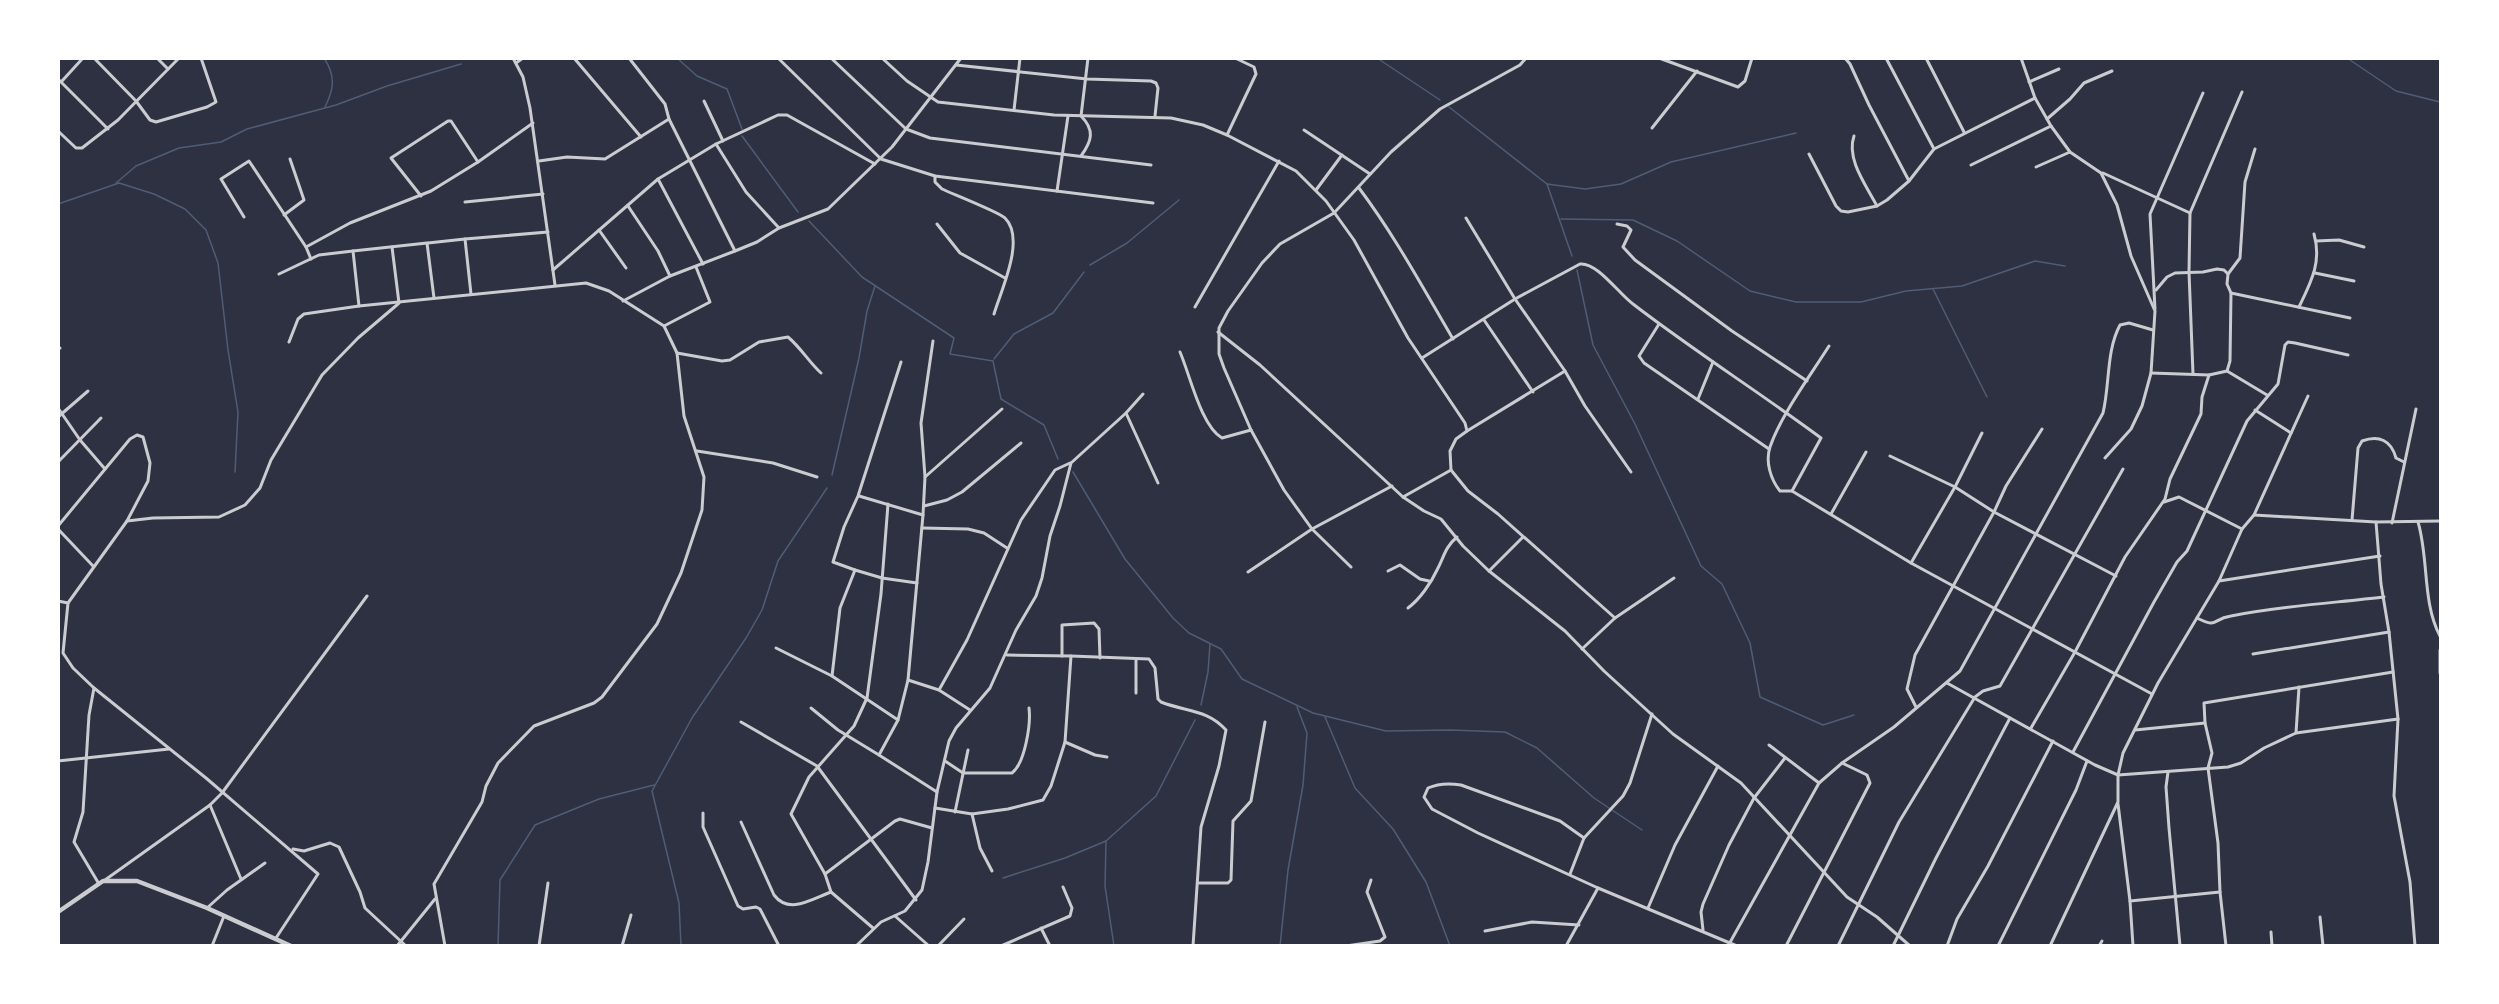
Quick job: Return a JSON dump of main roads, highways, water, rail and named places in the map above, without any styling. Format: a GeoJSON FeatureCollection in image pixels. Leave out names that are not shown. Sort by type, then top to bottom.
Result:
{"type":"FeatureCollection","features":[{"type":"Feature","properties":{"kind":"waterway"},"geometry":{"type":"LineString","coordinates":[[324,58],[332,77],[330,94],[325,107]]}},
{"type":"Feature","properties":{"kind":"waterway"},"geometry":{"type":"LineString","coordinates":[[677,58],[697,76],[727,89],[742,129]]}},
{"type":"Feature","properties":{"kind":"waterway"},"geometry":{"type":"LineString","coordinates":[[1377,58],[1440,100]]}},
{"type":"Feature","properties":{"kind":"waterway"},"geometry":{"type":"LineString","coordinates":[[2347,58],[2396,91],[2440,102]]}},
{"type":"Feature","properties":{"kind":"waterway"},"geometry":{"type":"LineString","coordinates":[[116,183],[136,166],[179,148],[221,142],[247,129],[336,105],[387,86],[461,64]]}},
{"type":"Feature","properties":{"kind":"waterway"},"geometry":{"type":"LineString","coordinates":[[1449,107],[1547,184],[1572,256]]}},
{"type":"Feature","properties":{"kind":"waterway"},"geometry":{"type":"LineString","coordinates":[[1547,184],[1585,189],[1621,184],[1671,162],[1796,133]]}},
{"type":"Feature","properties":{"kind":"waterway"},"geometry":{"type":"LineString","coordinates":[[742,136],[798,212]]}},
{"type":"Feature","properties":{"kind":"waterway"},"geometry":{"type":"LineString","coordinates":[[58,204],[119,183],[154,194],[185,209],[206,230],[218,263],[238,412],[235,472]]}},
{"type":"Feature","properties":{"kind":"waterway"},"geometry":{"type":"LineString","coordinates":[[1090,265],[1127,243],[1179,200]]}},
{"type":"Feature","properties":{"kind":"waterway"},"geometry":{"type":"LineString","coordinates":[[1561,219],[1633,220],[1677,241],[1750,291],[1796,302],[1861,302],[1906,291],[1962,286],[2035,261],[2065,266]]}},
{"type":"Feature","properties":{"kind":"waterway"},"geometry":{"type":"LineString","coordinates":[[809,221],[862,277],[954,338],[950,354],[993,361],[1001,399],[1044,425],[1058,459]]}},
{"type":"Feature","properties":{"kind":"waterway"},"geometry":{"type":"LineString","coordinates":[[1577,270],[1593,345],[1635,424],[1701,566],[1722,584],[1750,643],[1760,697],[1823,725],[1854,715]]}},
{"type":"Feature","properties":{"kind":"waterway"},"geometry":{"type":"LineString","coordinates":[[994,359],[1014,334],[1053,313],[1084,272]]}},
{"type":"Feature","properties":{"kind":"waterway"},"geometry":{"type":"LineString","coordinates":[[832,475],[859,358],[867,311],[875,286]]}},
{"type":"Feature","properties":{"kind":"waterway"},"geometry":{"type":"LineString","coordinates":[[1933,289],[1987,397]]}},
{"type":"Feature","properties":{"kind":"waterway"},"geometry":{"type":"LineString","coordinates":[[1073,472],[1125,559],[1173,618],[1189,633],[1221,649],[1242,679],[1313,713],[1386,731],[1505,732],[1537,748],[1594,798],[1642,830]]}},
{"type":"Feature","properties":{"kind":"waterway"},"geometry":{"type":"LineString","coordinates":[[681,946],[679,903],[652,791],[692,718],[746,638],[762,610],[778,561],[827,488]]}},
{"type":"Feature","properties":{"kind":"waterway"},"geometry":{"type":"LineString","coordinates":[[1201,705],[1208,672],[1210,644]]}},
{"type":"Feature","properties":{"kind":"waterway"},"geometry":{"type":"LineString","coordinates":[[1280,946],[1288,870],[1303,785],[1307,733],[1297,707]]}},
{"type":"Feature","properties":{"kind":"waterway"},"geometry":{"type":"LineString","coordinates":[[1325,717],[1355,788],[1393,829],[1426,882],[1450,946]]}},
{"type":"Feature","properties":{"kind":"waterway"},"geometry":{"type":"LineString","coordinates":[[1114,946],[1105,886],[1106,841],[1156,796],[1195,720]]}},
{"type":"Feature","properties":{"kind":"waterway"},"geometry":{"type":"LineString","coordinates":[[498,946],[500,880],[535,825],[599,799],[654,785]]}},
{"type":"Feature","properties":{"kind":"waterway"},"geometry":{"type":"LineString","coordinates":[[1003,878],[1065,858],[1106,841]]}}]}
